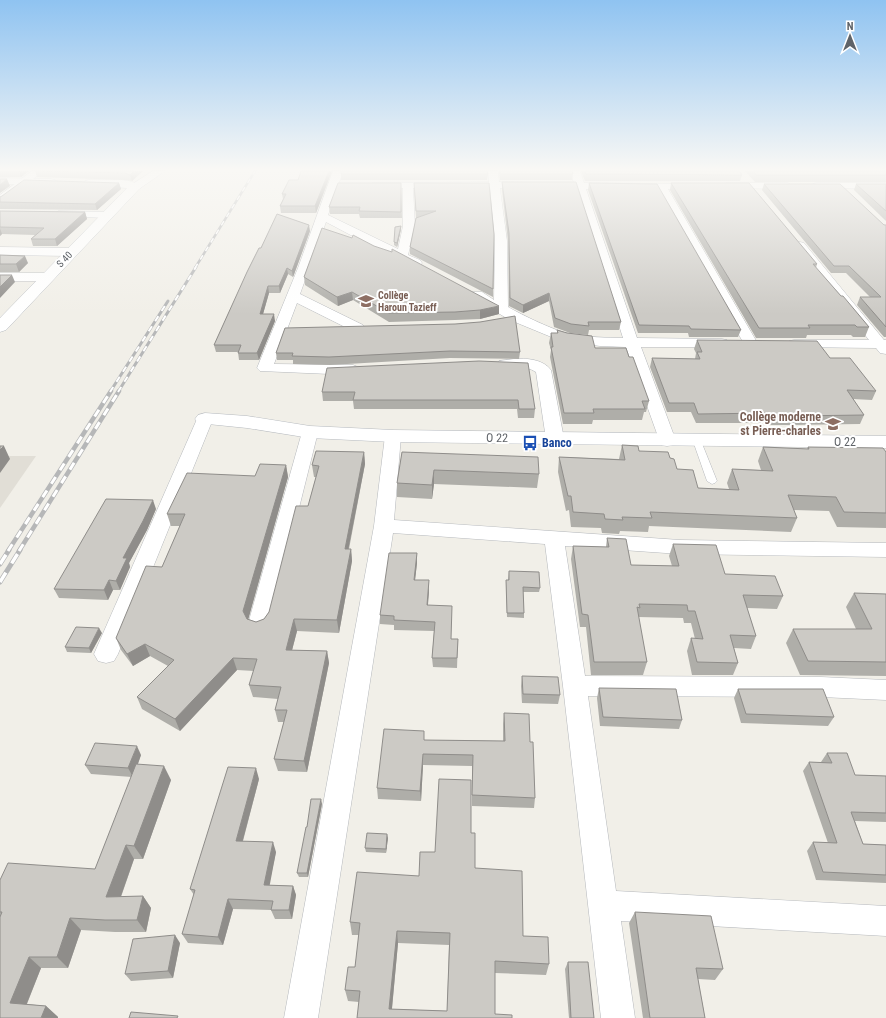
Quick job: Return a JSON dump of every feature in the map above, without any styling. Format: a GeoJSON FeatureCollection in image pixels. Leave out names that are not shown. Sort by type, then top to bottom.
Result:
{"type":"FeatureCollection","features":[{"type":"Feature","properties":{"kind":"street","name":"S 40"},"geometry":{"type":"LineString","coordinates":[[3,322],[104,219]]}},
{"type":"Feature","properties":{"kind":"street"},"geometry":{"type":"LineString","coordinates":[[321,219],[294,296],[265,368],[338,371],[368,370]]}},
{"type":"Feature","properties":{"kind":"street"},"geometry":{"type":"LineString","coordinates":[[327,219],[427,269]]}},
{"type":"Feature","properties":{"kind":"street"},"geometry":{"type":"LineString","coordinates":[[402,257],[410,226],[410,219]]}},
{"type":"Feature","properties":{"kind":"street"},"geometry":{"type":"LineString","coordinates":[[498,219],[501,241],[501,308]]}},
{"type":"Feature","properties":{"kind":"street"},"geometry":{"type":"LineString","coordinates":[[591,219],[667,441]]}},
{"type":"Feature","properties":{"kind":"street"},"geometry":{"type":"LineString","coordinates":[[679,219],[750,344]]}},
{"type":"Feature","properties":{"kind":"street"},"geometry":{"type":"LineString","coordinates":[[791,234],[884,346]]}},
{"type":"Feature","properties":{"kind":"street"},"geometry":{"type":"LineString","coordinates":[[0,251],[71,252]]}},
{"type":"Feature","properties":{"kind":"street"},"geometry":{"type":"LineString","coordinates":[[0,277],[47,277]]}},
{"type":"Feature","properties":{"kind":"street"},"geometry":{"type":"LineString","coordinates":[[465,288],[501,308],[515,318],[566,338],[600,342],[766,344]]}},
{"type":"Feature","properties":{"kind":"street"},"geometry":{"type":"LineString","coordinates":[[294,296],[358,328]]}},
{"type":"Feature","properties":{"kind":"street"},"geometry":{"type":"LineString","coordinates":[[495,322],[515,318]]}},
{"type":"Feature","properties":{"kind":"street"},"geometry":{"type":"LineString","coordinates":[[327,329],[373,328]]}},
{"type":"Feature","properties":{"kind":"street"},"geometry":{"type":"LineString","coordinates":[[281,330],[296,330]]}},
{"type":"Feature","properties":{"kind":"street"},"geometry":{"type":"LineString","coordinates":[[781,344],[884,346]]}},
{"type":"Feature","properties":{"kind":"street"},"geometry":{"type":"LineString","coordinates":[[490,364],[521,363],[535,366],[543,370],[555,439]]}},
{"type":"Feature","properties":{"kind":"street"},"geometry":{"type":"LineString","coordinates":[[106,654],[205,419]]}},
{"type":"Feature","properties":{"kind":"street","name":"O 22"},"geometry":{"type":"LineString","coordinates":[[205,419],[247,422],[310,432],[393,436],[667,441],[880,442]]}},
{"type":"Feature","properties":{"kind":"street"},"geometry":{"type":"LineString","coordinates":[[259,624],[286,525],[289,504],[310,432]]}},
{"type":"Feature","properties":{"kind":"street"},"geometry":{"type":"LineString","coordinates":[[301,1018],[384,526],[393,436]]}},
{"type":"Feature","properties":{"kind":"street"},"geometry":{"type":"LineString","coordinates":[[880,442],[886,461]]}},
{"type":"Feature","properties":{"kind":"street"},"geometry":{"type":"LineString","coordinates":[[384,526],[680,547],[886,550]]}},
{"type":"Feature","properties":{"kind":"street"},"geometry":{"type":"LineString","coordinates":[[554,538],[575,686],[618,1018]]}},
{"type":"Feature","properties":{"kind":"street"},"geometry":{"type":"LineString","coordinates":[[575,686],[821,687],[886,690]]}},
{"type":"Feature","properties":{"kind":"street"},"geometry":{"type":"LineString","coordinates":[[604,906],[886,921]]}},
{"type":"Feature","properties":{"kind":"lane"},"geometry":{"type":"LineString","coordinates":[[698,441],[712,481]]}},
{"type":"Feature","properties":{"kind":"shaded area"},"geometry":{"type":"Polygon","coordinates":[[[0,456],[36,456],[0,508],[0,456]]]}},
{"type":"Feature","properties":{"kind":"building"},"geometry":{"type":"Polygon","coordinates":[[[0,219],[78,219],[55,239],[31,239],[44,228],[0,227],[0,219]]]}},
{"type":"Feature","properties":{"kind":"building"},"geometry":{"type":"Polygon","coordinates":[[[275,219],[290,219],[309,225],[292,271],[287,268],[279,286],[268,286],[260,314],[274,314],[257,353],[238,353],[241,345],[214,345],[247,272],[259,248],[261,248],[275,219]]]}},
{"type":"Feature","properties":{"kind":"building"},"geometry":{"type":"Polygon","coordinates":[[[416,219],[492,219],[494,234],[493,289],[410,247],[416,219]]]}},
{"type":"Feature","properties":{"kind":"building"},"geometry":{"type":"Polygon","coordinates":[[[507,219],[588,219],[621,322],[588,322],[589,326],[571,324],[555,318],[549,293],[523,305],[510,298],[509,233],[507,219]]]}},
{"type":"Feature","properties":{"kind":"building"},"geometry":{"type":"Polygon","coordinates":[[[602,219],[677,219],[741,330],[691,329],[689,326],[639,325],[602,219]]]}},
{"type":"Feature","properties":{"kind":"building"},"geometry":{"type":"Polygon","coordinates":[[[693,219],[779,219],[817,264],[813,264],[869,327],[857,327],[855,325],[808,325],[810,328],[759,328],[693,219]]]}},
{"type":"Feature","properties":{"kind":"building"},"geometry":{"type":"Polygon","coordinates":[[[793,219],[877,219],[886,225],[886,327],[860,297],[881,297],[849,266],[834,266],[793,219]]]}},
{"type":"Feature","properties":{"kind":"building"},"geometry":{"type":"Polygon","coordinates":[[[401,226],[397,243],[394,242],[395,227],[401,226]]]}},
{"type":"Feature","properties":{"kind":"building"},"geometry":{"type":"Polygon","coordinates":[[[322,228],[352,238],[353,235],[374,246],[392,252],[392,249],[499,306],[480,310],[455,312],[389,313],[352,292],[337,297],[304,277],[322,228]]]}},
{"type":"Feature","properties":{"kind":"building"},"geometry":{"type":"Polygon","coordinates":[[[0,255],[25,256],[16,264],[0,264],[0,255]]]}},
{"type":"Feature","properties":{"kind":"building"},"geometry":{"type":"Polygon","coordinates":[[[0,275],[12,275],[0,287],[0,275]]]}},
{"type":"Feature","properties":{"kind":"building"},"geometry":{"type":"Polygon","coordinates":[[[515,316],[520,352],[450,351],[329,357],[292,356],[293,353],[276,353],[285,328],[455,324],[480,322],[515,316]]]}},
{"type":"Feature","properties":{"kind":"building"},"geometry":{"type":"Polygon","coordinates":[[[557,330],[567,333],[592,336],[595,348],[626,348],[629,357],[633,357],[649,401],[642,401],[645,409],[593,409],[594,413],[564,413],[551,347],[553,347],[551,333],[558,333],[557,330]]]}},
{"type":"Feature","properties":{"kind":"building"},"geometry":{"type":"Polygon","coordinates":[[[697,340],[817,341],[830,358],[850,358],[876,391],[847,390],[864,415],[771,416],[770,413],[698,414],[694,403],[669,403],[652,358],[700,359],[697,352],[702,352],[697,340]]]}},
{"type":"Feature","properties":{"kind":"building"},"geometry":{"type":"Polygon","coordinates":[[[479,361],[528,363],[535,409],[519,409],[518,400],[353,400],[355,392],[322,392],[327,368],[479,361]]]}},
{"type":"Feature","properties":{"kind":"building"},"geometry":{"type":"Polygon","coordinates":[[[622,445],[638,446],[639,451],[668,452],[670,458],[674,459],[677,469],[693,470],[698,488],[739,490],[732,469],[773,471],[763,447],[809,449],[808,447],[883,448],[886,452],[886,513],[844,512],[836,497],[788,495],[797,518],[650,512],[652,518],[622,517],[623,520],[605,519],[604,514],[573,512],[571,496],[568,496],[559,457],[625,460],[622,445]]]}},
{"type":"Feature","properties":{"kind":"building"},"geometry":{"type":"Polygon","coordinates":[[[316,451],[364,452],[345,549],[351,549],[337,620],[294,619],[286,650],[327,651],[304,761],[274,759],[287,710],[275,710],[281,687],[249,685],[257,659],[233,658],[175,719],[137,697],[174,660],[145,644],[127,654],[116,638],[146,566],[162,567],[185,514],[167,514],[187,473],[255,476],[260,464],[286,465],[243,611],[247,619],[256,622],[264,619],[269,612],[296,506],[308,506],[319,466],[312,465],[316,451]]]}},
{"type":"Feature","properties":{"kind":"building"},"geometry":{"type":"Polygon","coordinates":[[[402,452],[538,457],[539,474],[434,470],[432,485],[397,483],[402,452]]]}},
{"type":"Feature","properties":{"kind":"building"},"geometry":{"type":"Polygon","coordinates":[[[106,499],[153,500],[123,558],[127,558],[116,581],[109,580],[104,590],[54,589],[106,499]]]}},
{"type":"Feature","properties":{"kind":"building"},"geometry":{"type":"Polygon","coordinates":[[[607,538],[626,539],[631,565],[679,566],[673,544],[716,545],[725,574],[775,576],[783,596],[743,595],[756,636],[730,635],[738,663],[697,662],[691,638],[703,639],[695,611],[688,611],[687,605],[639,604],[640,608],[637,607],[647,662],[594,662],[588,615],[582,614],[573,546],[609,547],[607,538]]]}},
{"type":"Feature","properties":{"kind":"building"},"geometry":{"type":"Polygon","coordinates":[[[389,553],[417,553],[414,580],[429,580],[427,605],[452,606],[451,639],[458,639],[457,658],[432,658],[435,622],[394,620],[394,616],[380,615],[389,553]]]}},
{"type":"Feature","properties":{"kind":"building"},"geometry":{"type":"Polygon","coordinates":[[[509,571],[539,572],[540,588],[523,587],[524,613],[507,613],[506,580],[509,580],[509,571]]]}},
{"type":"Feature","properties":{"kind":"building"},"geometry":{"type":"Polygon","coordinates":[[[854,593],[886,594],[886,662],[808,661],[793,629],[872,629],[854,593]]]}},
{"type":"Feature","properties":{"kind":"building"},"geometry":{"type":"Polygon","coordinates":[[[76,627],[99,628],[89,648],[65,647],[76,627]]]}},
{"type":"Feature","properties":{"kind":"building"},"geometry":{"type":"Polygon","coordinates":[[[522,676],[558,677],[560,695],[523,694],[522,676]]]}},
{"type":"Feature","properties":{"kind":"building"},"geometry":{"type":"Polygon","coordinates":[[[599,688],[676,689],[682,720],[603,717],[599,688]]]}},
{"type":"Feature","properties":{"kind":"building"},"geometry":{"type":"Polygon","coordinates":[[[738,689],[823,689],[834,717],[746,714],[738,689]]]}},
{"type":"Feature","properties":{"kind":"building"},"geometry":{"type":"Polygon","coordinates":[[[504,713],[529,714],[530,742],[533,742],[535,798],[472,795],[473,755],[423,754],[420,791],[377,788],[384,729],[424,731],[424,740],[505,741],[504,713]]]}},
{"type":"Feature","properties":{"kind":"building"},"geometry":{"type":"Polygon","coordinates":[[[95,743],[137,746],[128,768],[85,765],[95,743]]]}},
{"type":"Feature","properties":{"kind":"building"},"geometry":{"type":"Polygon","coordinates":[[[827,753],[847,753],[855,775],[886,776],[886,813],[851,812],[863,844],[886,845],[886,875],[823,872],[813,842],[837,843],[809,762],[832,763],[827,753]]]}},
{"type":"Feature","properties":{"kind":"building"},"geometry":{"type":"Polygon","coordinates":[[[136,764],[164,766],[134,846],[126,845],[106,897],[143,896],[137,920],[70,918],[57,957],[29,957],[10,1003],[46,1006],[41,1018],[0,1018],[0,917],[2,912],[0,912],[0,880],[8,863],[95,869],[136,764]]]}},
{"type":"Feature","properties":{"kind":"building"},"geometry":{"type":"Polygon","coordinates":[[[228,767],[256,768],[236,841],[273,842],[264,885],[293,886],[289,910],[271,910],[273,901],[228,899],[218,937],[182,934],[195,890],[190,889],[228,767]]]}},
{"type":"Feature","properties":{"kind":"building"},"geometry":{"type":"Polygon","coordinates":[[[439,779],[471,780],[471,833],[475,833],[475,868],[522,871],[523,936],[548,937],[549,964],[495,961],[495,1014],[512,1015],[512,1018],[357,1018],[360,991],[345,990],[348,967],[355,967],[360,923],[350,922],[357,872],[419,876],[420,852],[435,852],[439,779]],[[397,931],[389,1009],[447,1011],[450,933],[397,931]]]}},
{"type":"Feature","properties":{"kind":"building"},"geometry":{"type":"Polygon","coordinates":[[[311,799],[321,799],[307,873],[297,873],[307,827],[311,799]]]}},
{"type":"Feature","properties":{"kind":"building"},"geometry":{"type":"Polygon","coordinates":[[[367,833],[387,834],[386,849],[365,848],[367,833]]]}},
{"type":"Feature","properties":{"kind":"building"},"geometry":{"type":"Polygon","coordinates":[[[635,912],[711,916],[723,969],[696,968],[705,1018],[650,1018],[635,912]]]}},
{"type":"Feature","properties":{"kind":"building"},"geometry":{"type":"Polygon","coordinates":[[[175,935],[168,971],[125,974],[133,939],[175,935]]]}},
{"type":"Feature","properties":{"kind":"building"},"geometry":{"type":"Polygon","coordinates":[[[568,962],[588,962],[594,1018],[571,1018],[568,962]]]}},
{"type":"Feature","properties":{"kind":"building"},"geometry":{"type":"Polygon","coordinates":[[[131,1012],[178,1016],[177,1018],[129,1018],[131,1012]]]}},
{"type":"Feature","properties":{"kind":"railway"},"geometry":{"type":"LineString","coordinates":[[195,268],[226,219]]}},
{"type":"Feature","properties":{"kind":"railway"},"geometry":{"type":"LineString","coordinates":[[118,392],[196,267]]}},
{"type":"Feature","properties":{"kind":"railway"},"geometry":{"type":"LineString","coordinates":[[110,392],[168,301]]}},
{"type":"Feature","properties":{"kind":"railway"},"geometry":{"type":"LineString","coordinates":[[8,551],[111,391]]}},
{"type":"Feature","properties":{"kind":"railway"},"geometry":{"type":"LineString","coordinates":[[19,551],[119,391]]}},
{"type":"Feature","properties":{"kind":"railway"},"geometry":{"type":"LineString","coordinates":[[0,564],[9,550]]}},
{"type":"Feature","properties":{"kind":"railway"},"geometry":{"type":"LineString","coordinates":[[0,582],[20,550]]}},
{"type":"Feature","properties":{"kind":"place","name":"Collège Haroun Tazieff"},"geometry":{"type":"Point","coordinates":[366,301]}},
{"type":"Feature","properties":{"kind":"place","name":"Collège moderne st Pierre-charles"},"geometry":{"type":"Point","coordinates":[833,424]}},
{"type":"Feature","properties":{"kind":"place","name":"Banco"},"geometry":{"type":"Point","coordinates":[530,443]}}]}
